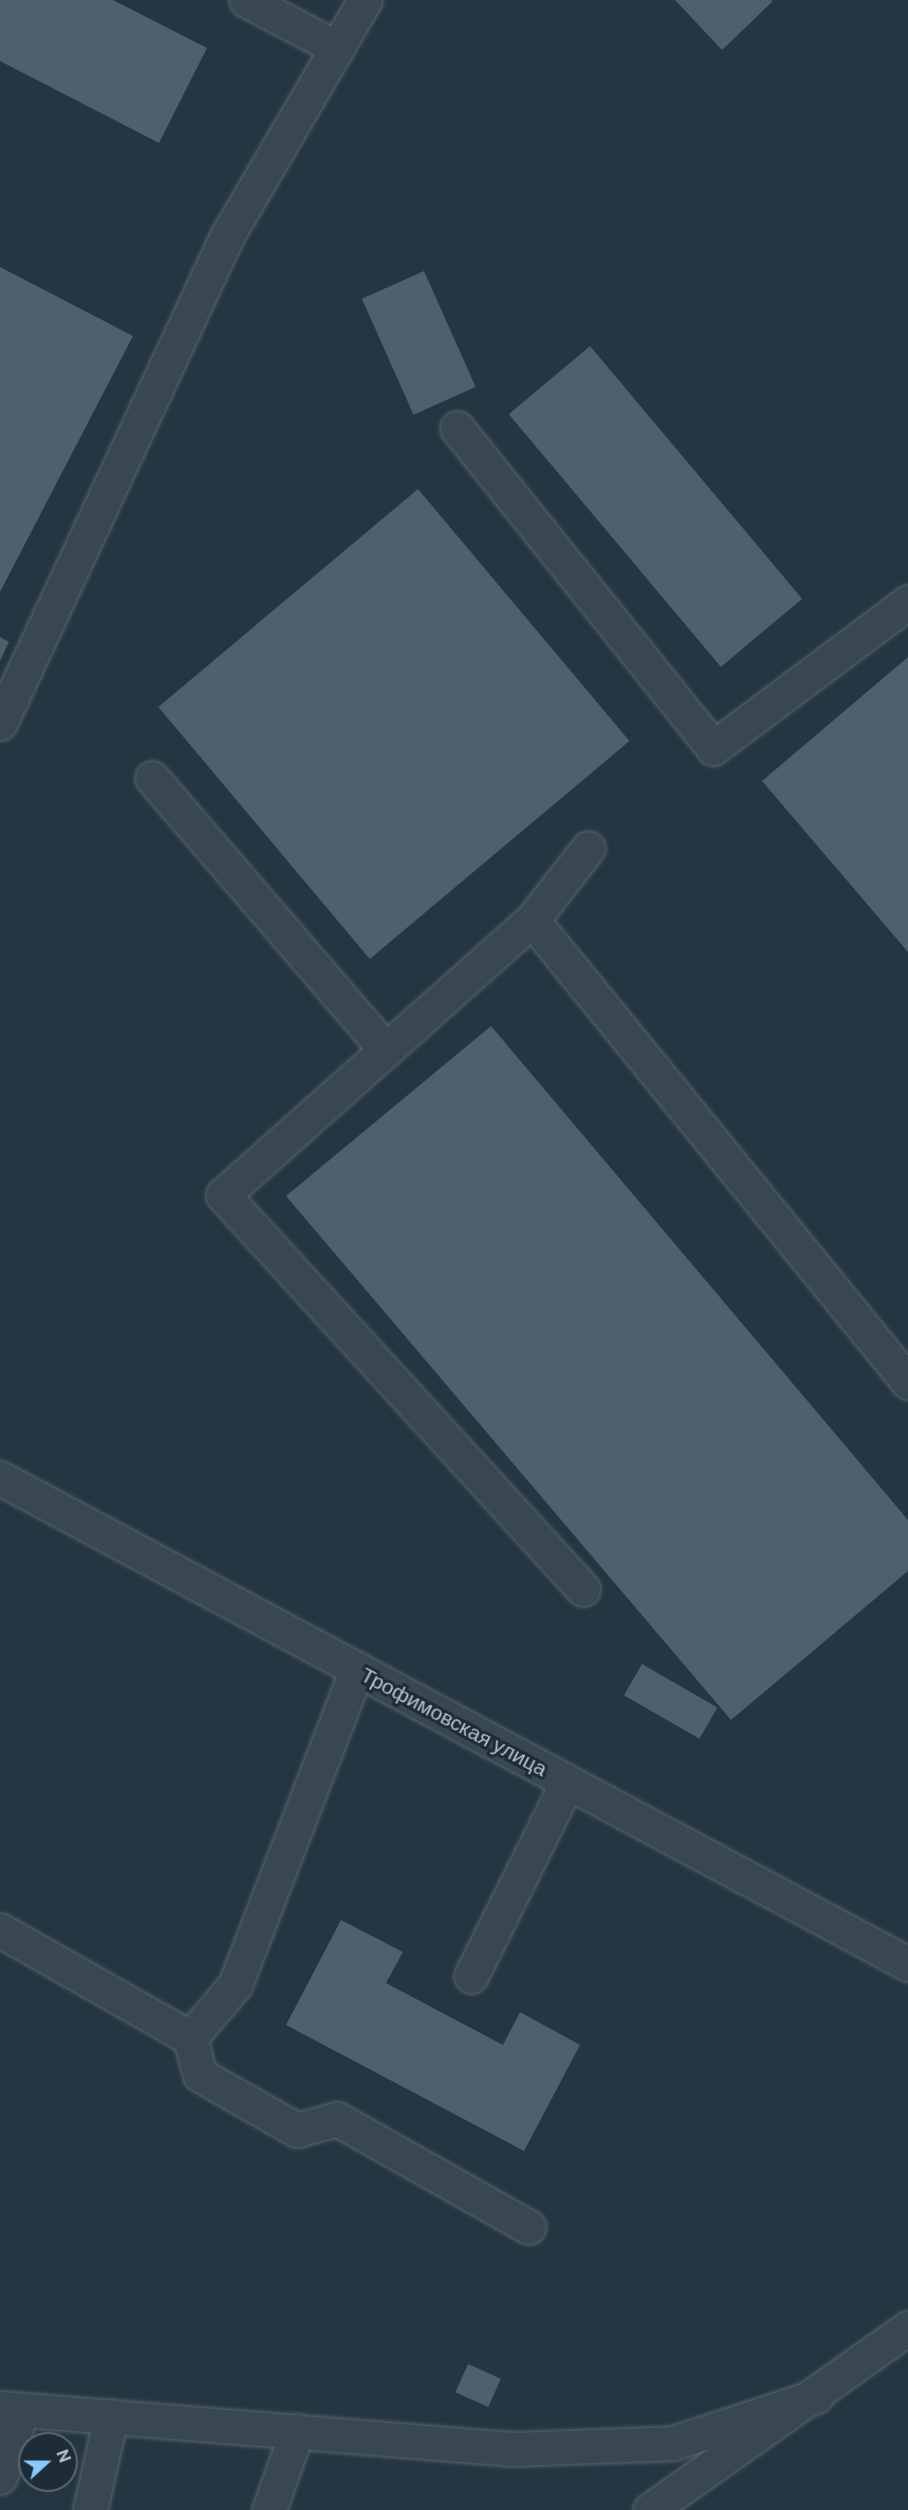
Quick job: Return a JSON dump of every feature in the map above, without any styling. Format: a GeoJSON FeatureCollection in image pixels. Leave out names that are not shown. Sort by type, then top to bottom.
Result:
{"type":"FeatureCollection","features":[{"type":"Feature","properties":{"kind":"street"},"geometry":{"type":"LineString","coordinates":[[246,0],[337,48]]}},
{"type":"Feature","properties":{"kind":"street"},"geometry":{"type":"LineString","coordinates":[[0,723],[227,236],[365,0]]}},
{"type":"Feature","properties":{"kind":"street"},"geometry":{"type":"LineString","coordinates":[[457,428],[713,748],[908,602]]}},
{"type":"Feature","properties":{"kind":"street"},"geometry":{"type":"LineString","coordinates":[[152,777],[386,1050]]}},
{"type":"Feature","properties":{"kind":"street"},"geometry":{"type":"LineString","coordinates":[[583,1589],[223,1195],[532,920],[588,848]]}},
{"type":"Feature","properties":{"kind":"street"},"geometry":{"type":"LineString","coordinates":[[532,920],[908,1382]]}},
{"type":"Feature","properties":{"kind":"street","name":"Трофимовская улица"},"geometry":{"type":"LineString","coordinates":[[0,1478],[908,1964]]}},
{"type":"Feature","properties":{"kind":"street"},"geometry":{"type":"LineString","coordinates":[[190,2038],[235,1985],[357,1669]]}},
{"type":"Feature","properties":{"kind":"street"},"geometry":{"type":"LineString","coordinates":[[471,1976],[567,1783]]}},
{"type":"Feature","properties":{"kind":"street"},"geometry":{"type":"LineString","coordinates":[[0,1930],[190,2038],[200,2075],[288,2125],[297,2130],[337,2120],[529,2228]]}},
{"type":"Feature","properties":{"kind":"street"},"geometry":{"type":"LineString","coordinates":[[650,2510],[817,2396],[908,2328]]}},
{"type":"Feature","properties":{"kind":"street"},"geometry":{"type":"LineString","coordinates":[[0,2477],[11,2409],[513,2449],[673,2443],[817,2396]]}},
{"type":"Feature","properties":{"kind":"street"},"geometry":{"type":"LineString","coordinates":[[90,2510],[111,2416]]}},
{"type":"Feature","properties":{"kind":"street"},"geometry":{"type":"LineString","coordinates":[[269,2510],[297,2431]]}},
{"type":"Feature","properties":{"kind":"building"},"geometry":{"type":"Polygon","coordinates":[[[0,0],[113,0],[207,48],[159,143],[0,61],[0,0]]]}},
{"type":"Feature","properties":{"kind":"building"},"geometry":{"type":"Polygon","coordinates":[[[675,0],[771,0],[773,1],[722,50],[675,0]]]}},
{"type":"Feature","properties":{"kind":"building"},"geometry":{"type":"Polygon","coordinates":[[[0,267],[133,336],[0,592],[0,267]]]}},
{"type":"Feature","properties":{"kind":"building"},"geometry":{"type":"Polygon","coordinates":[[[424,271],[476,387],[414,415],[362,299],[424,271]]]}},
{"type":"Feature","properties":{"kind":"building"},"geometry":{"type":"Polygon","coordinates":[[[590,346],[802,599],[721,667],[509,414],[590,346]]]}},
{"type":"Feature","properties":{"kind":"building"},"geometry":{"type":"Polygon","coordinates":[[[418,489],[629,741],[370,959],[158,707],[418,489]]]}},
{"type":"Feature","properties":{"kind":"building"},"geometry":{"type":"Polygon","coordinates":[[[0,637],[9,642],[0,661],[0,637]]]}},
{"type":"Feature","properties":{"kind":"building"},"geometry":{"type":"Polygon","coordinates":[[[908,657],[908,952],[762,781],[908,657]]]}},
{"type":"Feature","properties":{"kind":"building"},"geometry":{"type":"Polygon","coordinates":[[[491,1026],[908,1520],[908,1571],[731,1720],[286,1196],[491,1026]]]}},
{"type":"Feature","properties":{"kind":"building"},"geometry":{"type":"Polygon","coordinates":[[[642,1664],[717,1708],[699,1739],[624,1695],[642,1664]]]}},
{"type":"Feature","properties":{"kind":"building"},"geometry":{"type":"Polygon","coordinates":[[[341,1920],[403,1952],[386,1983],[503,2045],[520,2012],[580,2045],[524,2151],[286,2025],[341,1920]]]}},
{"type":"Feature","properties":{"kind":"building"},"geometry":{"type":"Polygon","coordinates":[[[468,2364],[501,2379],[488,2407],[455,2392],[468,2364]]]}}]}
